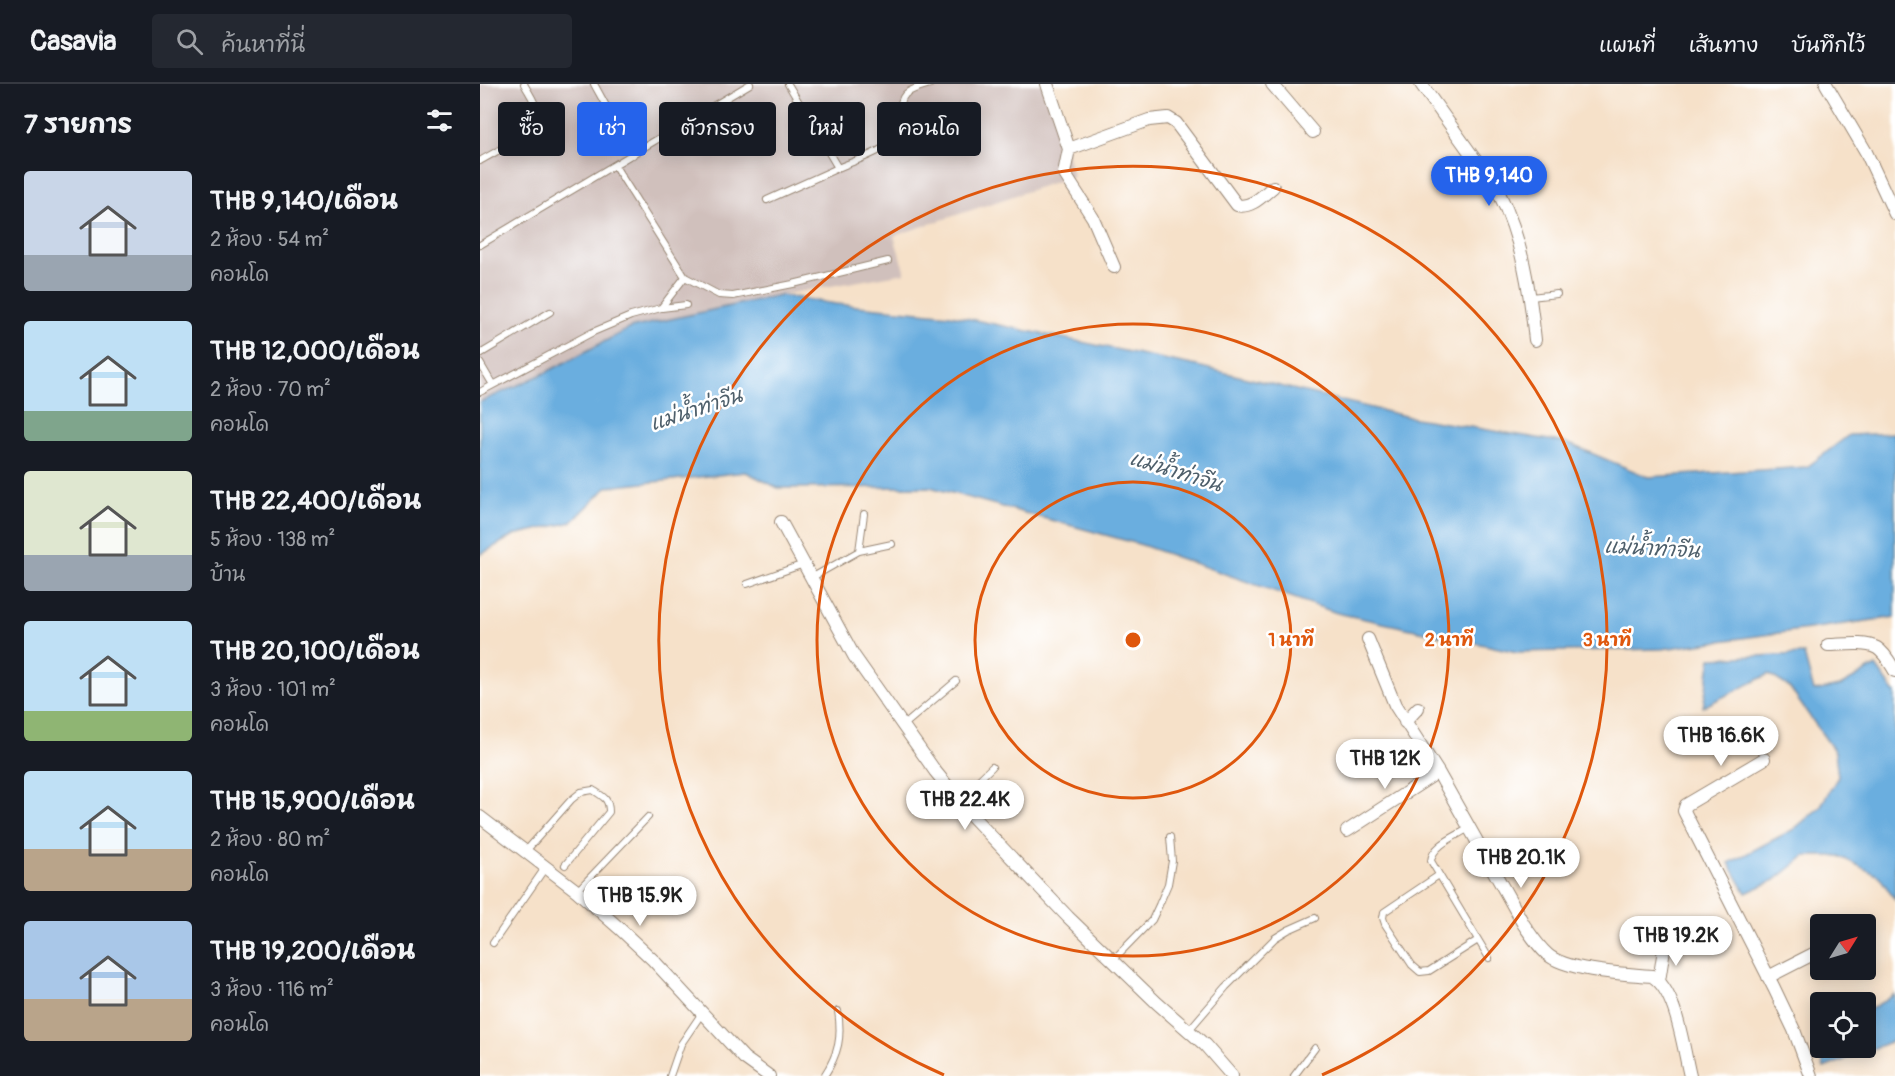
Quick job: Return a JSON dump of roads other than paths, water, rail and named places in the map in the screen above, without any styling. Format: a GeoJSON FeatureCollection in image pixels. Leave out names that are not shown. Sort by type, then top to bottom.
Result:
{"type":"FeatureCollection","features":[{"type":"Feature","properties":{"kind":"street"},"geometry":{"type":"LineString","coordinates":[[1047,84],[1069,149],[1064,173],[1093,218],[1114,267]]}},
{"type":"Feature","properties":{"kind":"street"},"geometry":{"type":"LineString","coordinates":[[1272,84],[1313,132]]}},
{"type":"Feature","properties":{"kind":"street"},"geometry":{"type":"LineString","coordinates":[[1421,84],[1499,193],[1508,212],[1517,237],[1531,297],[1535,340]]}},
{"type":"Feature","properties":{"kind":"street"},"geometry":{"type":"LineString","coordinates":[[1826,84],[1866,152],[1895,214]]}},
{"type":"Feature","properties":{"kind":"street"},"geometry":{"type":"LineString","coordinates":[[1069,149],[1149,120],[1168,118],[1176,123],[1237,204],[1244,207],[1249,206],[1273,187]]}},
{"type":"Feature","properties":{"kind":"street"},"geometry":{"type":"LineString","coordinates":[[781,522],[855,656],[935,771],[958,800],[1052,900],[1157,1003],[1205,1045],[1232,1076]]}},
{"type":"Feature","properties":{"kind":"street"},"geometry":{"type":"LineString","coordinates":[[1368,639],[1385,684],[1405,722],[1438,772],[1524,925],[1547,954],[1557,962],[1652,976],[1659,981],[1672,1003],[1690,1076]]}},
{"type":"Feature","properties":{"kind":"street"},"geometry":{"type":"LineString","coordinates":[[1828,645],[1868,645],[1876,648],[1895,671]]}},
{"type":"Feature","properties":{"kind":"street"},"geometry":{"type":"LineString","coordinates":[[1405,722],[1418,708]]}},
{"type":"Feature","properties":{"kind":"street"},"geometry":{"type":"LineString","coordinates":[[1764,759],[1686,805],[1684,811],[1794,1030],[1811,1076]]}},
{"type":"Feature","properties":{"kind":"street"},"geometry":{"type":"LineString","coordinates":[[1347,831],[1438,772]]}},
{"type":"Feature","properties":{"kind":"street"},"geometry":{"type":"LineString","coordinates":[[480,817],[576,891],[619,928],[653,960],[744,1059],[769,1076]]}},
{"type":"Feature","properties":{"kind":"street"},"geometry":{"type":"LineString","coordinates":[[1659,981],[1664,949]]}},
{"type":"Feature","properties":{"kind":"street"},"geometry":{"type":"LineString","coordinates":[[1768,977],[1810,956]]}},
{"type":"Feature","properties":{"kind":"lane"},"geometry":{"type":"LineString","coordinates":[[480,152],[482,160],[536,124],[538,116],[535,103],[524,84]]}},
{"type":"Feature","properties":{"kind":"lane"},"geometry":{"type":"LineString","coordinates":[[594,84],[604,102]]}},
{"type":"Feature","properties":{"kind":"lane"},"geometry":{"type":"LineString","coordinates":[[647,147],[750,84]]}},
{"type":"Feature","properties":{"kind":"lane"},"geometry":{"type":"LineString","coordinates":[[788,84],[838,168]]}},
{"type":"Feature","properties":{"kind":"lane"},"geometry":{"type":"LineString","coordinates":[[767,200],[890,143],[896,137],[899,128],[900,101],[904,94],[930,84]]}},
{"type":"Feature","properties":{"kind":"lane"},"geometry":{"type":"LineString","coordinates":[[480,245],[631,156]]}},
{"type":"Feature","properties":{"kind":"lane"},"geometry":{"type":"LineString","coordinates":[[615,166],[685,278],[719,295],[733,296],[793,284],[888,261]]}},
{"type":"Feature","properties":{"kind":"lane"},"geometry":{"type":"LineString","coordinates":[[661,308],[685,278]]}},
{"type":"Feature","properties":{"kind":"lane"},"geometry":{"type":"LineString","coordinates":[[1531,297],[1557,294]]}},
{"type":"Feature","properties":{"kind":"lane"},"geometry":{"type":"LineString","coordinates":[[480,392],[593,332],[631,316],[661,308],[686,305]]}},
{"type":"Feature","properties":{"kind":"lane"},"geometry":{"type":"LineString","coordinates":[[480,354],[550,312]]}},
{"type":"Feature","properties":{"kind":"lane"},"geometry":{"type":"LineString","coordinates":[[480,363],[493,385]]}},
{"type":"Feature","properties":{"kind":"lane"},"geometry":{"type":"LineString","coordinates":[[859,551],[864,514]]}},
{"type":"Feature","properties":{"kind":"lane"},"geometry":{"type":"LineString","coordinates":[[811,578],[859,551],[892,544]]}},
{"type":"Feature","properties":{"kind":"lane"},"geometry":{"type":"LineString","coordinates":[[747,584],[804,564]]}},
{"type":"Feature","properties":{"kind":"lane"},"geometry":{"type":"LineString","coordinates":[[903,726],[956,681]]}},
{"type":"Feature","properties":{"kind":"lane"},"geometry":{"type":"LineString","coordinates":[[958,800],[992,767]]}},
{"type":"Feature","properties":{"kind":"lane"},"geometry":{"type":"LineString","coordinates":[[525,852],[571,800],[581,792],[593,790],[603,796],[609,804],[609,812],[565,865]]}},
{"type":"Feature","properties":{"kind":"lane"},"geometry":{"type":"LineString","coordinates":[[576,891],[648,816]]}},
{"type":"Feature","properties":{"kind":"lane"},"geometry":{"type":"LineString","coordinates":[[1469,828],[1436,849],[1431,861],[1489,958]]}},
{"type":"Feature","properties":{"kind":"lane"},"geometry":{"type":"LineString","coordinates":[[1113,960],[1152,920],[1159,905],[1168,884],[1172,861],[1170,837]]}},
{"type":"Feature","properties":{"kind":"lane"},"geometry":{"type":"LineString","coordinates":[[493,943],[545,868]]}},
{"type":"Feature","properties":{"kind":"lane"},"geometry":{"type":"LineString","coordinates":[[1439,875],[1384,912],[1385,924],[1412,965],[1420,972],[1429,971],[1478,940]]}},
{"type":"Feature","properties":{"kind":"lane"},"geometry":{"type":"LineString","coordinates":[[1189,1030],[1226,987],[1275,938],[1315,918]]}},
{"type":"Feature","properties":{"kind":"lane"},"geometry":{"type":"LineString","coordinates":[[824,1076],[835,1057],[839,1042],[841,1030],[838,1011]]}},
{"type":"Feature","properties":{"kind":"lane"},"geometry":{"type":"LineString","coordinates":[[670,1076],[681,1044],[702,1013]]}},
{"type":"Feature","properties":{"kind":"lane"},"geometry":{"type":"LineString","coordinates":[[1294,1076],[1315,1048]]}},
{"type":"Feature","properties":{"kind":"water","name":"แม่น้ำท่าจีน"},"geometry":{"type":"Polygon","coordinates":[[[780,295],[836,304],[951,315],[1197,366],[1409,417],[1567,443],[1648,477],[1807,467],[1849,435],[1895,433],[1895,617],[1662,649],[1517,652],[1337,613],[1142,545],[930,487],[778,488],[746,472],[607,487],[572,522],[514,535],[480,555],[480,402],[545,373],[630,328],[780,295]]]}},
{"type":"Feature","properties":{"kind":"water"},"geometry":{"type":"Polygon","coordinates":[[[1804,654],[1814,691],[1840,686],[1876,666],[1895,693],[1895,900],[1879,876],[1839,856],[1805,856],[1775,880],[1746,893],[1729,863],[1794,829],[1820,807],[1838,777],[1835,752],[1789,687],[1769,674],[1703,707],[1711,658],[1804,654]]]}},
{"type":"Feature","properties":{"kind":"water"},"geometry":{"type":"Polygon","coordinates":[[[1895,994],[1895,1040],[1876,1047],[1876,1006],[1895,994]]]}},
{"type":"Feature","properties":{"kind":"water"},"geometry":{"type":"Polygon","coordinates":[[[1822,1058],[1849,1058],[1824,1068],[1822,1058]]]}}]}
